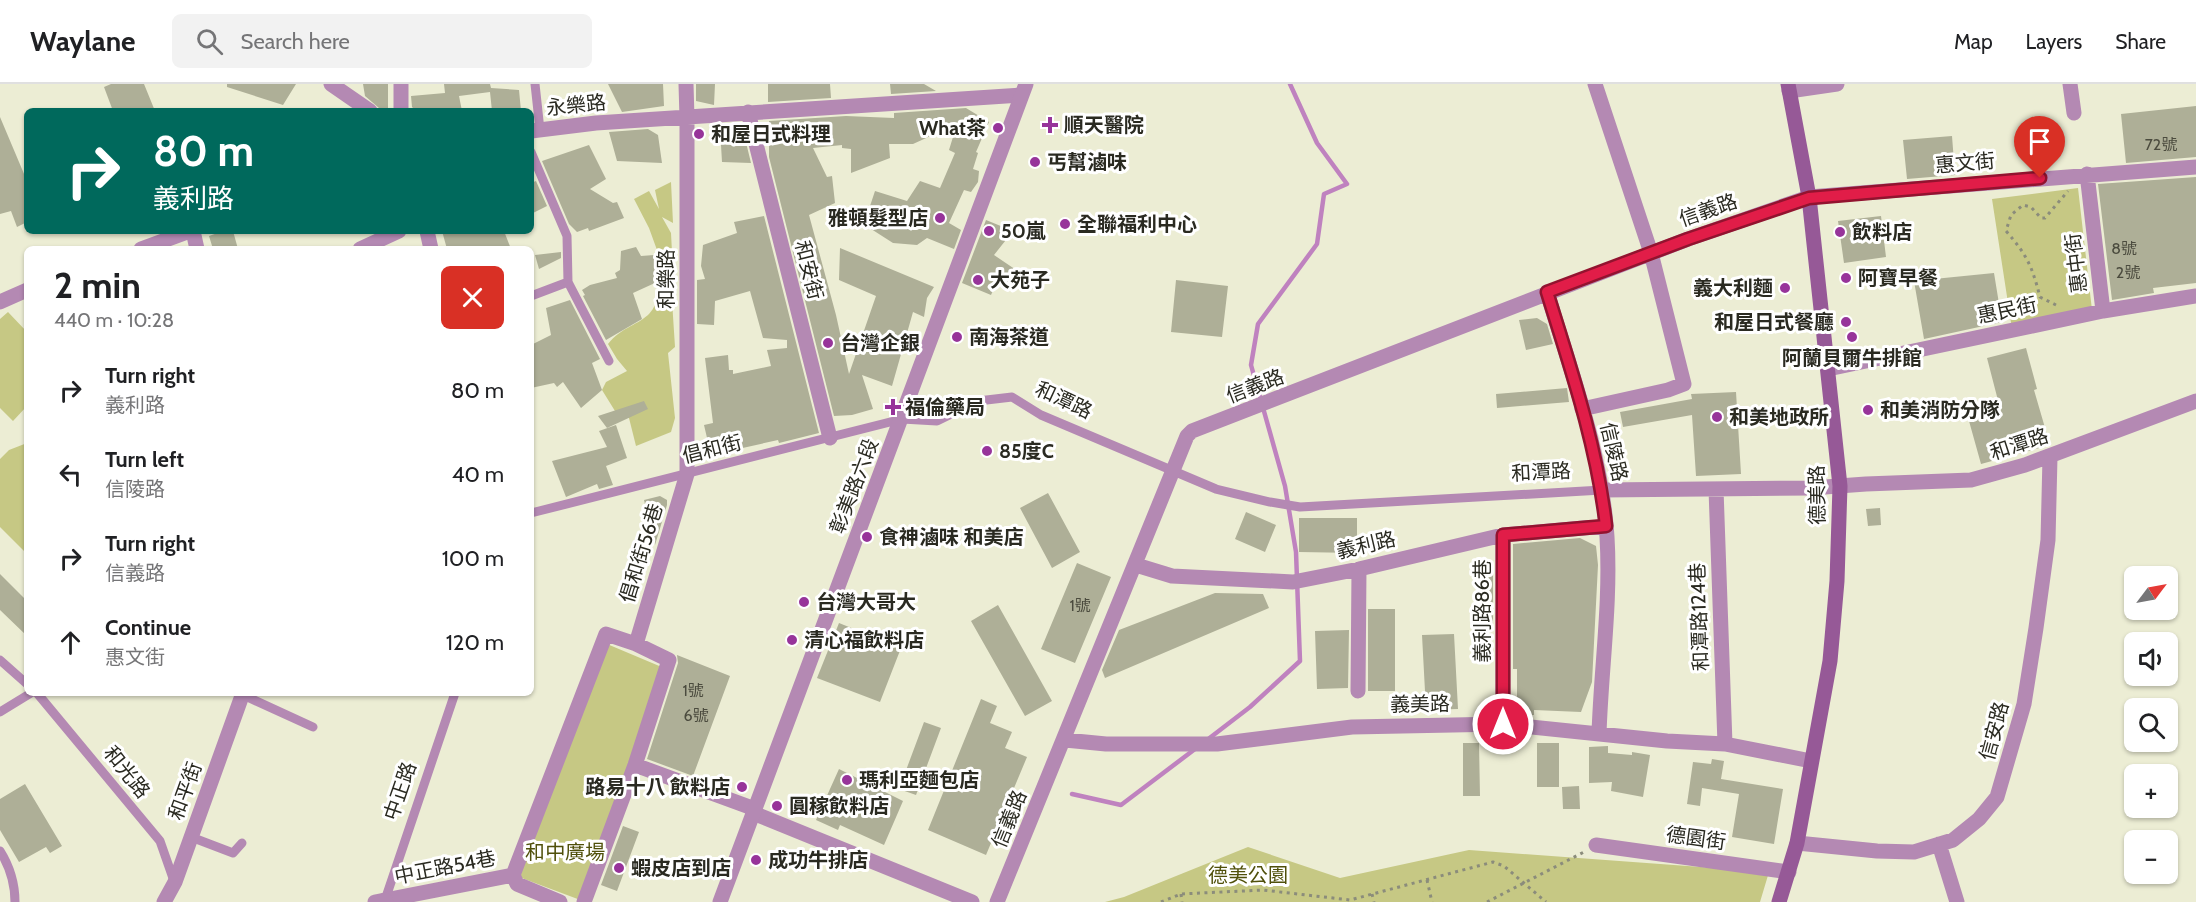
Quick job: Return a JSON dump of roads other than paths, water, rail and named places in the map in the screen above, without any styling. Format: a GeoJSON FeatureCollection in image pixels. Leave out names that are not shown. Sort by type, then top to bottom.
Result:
{"type":"FeatureCollection","features":[{"type":"Feature","properties":{"kind":"main road","name":"德美路"},"geometry":{"type":"LineString","coordinates":[[1779,902],[1797,843],[1830,662],[1837,581],[1840,486],[1809,198],[1789,88]]}},
{"type":"Feature","properties":{"kind":"street"},"geometry":{"type":"LineString","coordinates":[[331,84],[366,108]]}},
{"type":"Feature","properties":{"kind":"street"},"geometry":{"type":"LineString","coordinates":[[401,84],[402,108]]}},
{"type":"Feature","properties":{"kind":"street","name":"和樂路"},"geometry":{"type":"LineString","coordinates":[[686,84],[687,474]]}},
{"type":"Feature","properties":{"kind":"street"},"geometry":{"type":"LineString","coordinates":[[1582,409],[1668,390],[1684,384],[1651,253],[1595,84]]}},
{"type":"Feature","properties":{"kind":"street"},"geometry":{"type":"LineString","coordinates":[[1789,88],[1838,84]]}},
{"type":"Feature","properties":{"kind":"street"},"geometry":{"type":"LineString","coordinates":[[2070,84],[2074,113]]}},
{"type":"Feature","properties":{"kind":"street","name":"永樂路"},"geometry":{"type":"LineString","coordinates":[[536,131],[596,123],[687,118],[1024,89]]}},
{"type":"Feature","properties":{"kind":"street","name":"彰美路六段"},"geometry":{"type":"LineString","coordinates":[[720,902],[1024,89]]}},
{"type":"Feature","properties":{"kind":"street","name":"和安街"},"geometry":{"type":"LineString","coordinates":[[748,112],[830,438]]}},
{"type":"Feature","properties":{"kind":"street","name":"惠文街"},"geometry":{"type":"LineString","coordinates":[[1809,198],[2196,166]]}},
{"type":"Feature","properties":{"kind":"street","name":"惠中街"},"geometry":{"type":"LineString","coordinates":[[2086,174],[2103,311]]}},
{"type":"Feature","properties":{"kind":"street","name":"信義路"},"geometry":{"type":"LineString","coordinates":[[997,902],[1065,740],[1173,470],[1192,431],[1547,292],[1809,198]]}},
{"type":"Feature","properties":{"kind":"street"},"geometry":{"type":"LineString","coordinates":[[150,246],[184,234]]}},
{"type":"Feature","properties":{"kind":"street"},"geometry":{"type":"LineString","coordinates":[[366,246],[392,234]]}},
{"type":"Feature","properties":{"kind":"street"},"geometry":{"type":"LineString","coordinates":[[0,302],[24,291]]}},
{"type":"Feature","properties":{"kind":"street","name":"信陵路"},"geometry":{"type":"LineString","coordinates":[[1547,292],[1582,409],[1602,490],[1608,585],[1599,734]]}},
{"type":"Feature","properties":{"kind":"street","name":"惠民街"},"geometry":{"type":"LineString","coordinates":[[1828,369],[2103,311],[2196,296]]}},
{"type":"Feature","properties":{"kind":"street","name":"和潭路"},"geometry":{"type":"LineString","coordinates":[[1602,490],[1840,486],[1971,480],[2050,457],[2196,401]]}},
{"type":"Feature","properties":{"kind":"street","name":"信安路"},"geometry":{"type":"LineString","coordinates":[[1797,843],[1887,852],[1914,852],[1953,840],[1979,819],[1997,797],[2021,715],[2048,540],[2050,457]]}},
{"type":"Feature","properties":{"kind":"street","name":"倡和街56巷"},"geometry":{"type":"LineString","coordinates":[[636,644],[687,474]]}},
{"type":"Feature","properties":{"kind":"street","name":"和潭路124巷"},"geometry":{"type":"LineString","coordinates":[[1716,489],[1725,744]]}},
{"type":"Feature","properties":{"kind":"street","name":"義利路"},"geometry":{"type":"LineString","coordinates":[[1136,565],[1172,576],[1293,582],[1503,535],[1606,526]]}},
{"type":"Feature","properties":{"kind":"street","name":"義利路86巷"},"geometry":{"type":"LineString","coordinates":[[1503,535],[1503,724]]}},
{"type":"Feature","properties":{"kind":"street"},"geometry":{"type":"LineString","coordinates":[[1358,691],[1359,569]]}},
{"type":"Feature","properties":{"kind":"street"},"geometry":{"type":"LineString","coordinates":[[560,902],[517,884],[513,874],[606,634],[636,644],[669,660],[635,765],[584,902]]}},
{"type":"Feature","properties":{"kind":"street","name":"和平街"},"geometry":{"type":"LineString","coordinates":[[171,894],[242,696]]}},
{"type":"Feature","properties":{"kind":"street","name":"義美路"},"geometry":{"type":"LineString","coordinates":[[1065,740],[1106,744],[1201,744],[1352,726],[1503,724],[1667,741],[1725,744],[1811,761]]}},
{"type":"Feature","properties":{"kind":"street"},"geometry":{"type":"LineString","coordinates":[[635,765],[754,811],[972,902]]}},
{"type":"Feature","properties":{"kind":"street"},"geometry":{"type":"LineString","coordinates":[[1939,844],[1957,902]]}},
{"type":"Feature","properties":{"kind":"street","name":"德園街"},"geometry":{"type":"LineString","coordinates":[[1596,845],[1790,872]]}},
{"type":"Feature","properties":{"kind":"street","name":"中正路54巷"},"geometry":{"type":"LineString","coordinates":[[382,901],[513,874]]}},
{"type":"Feature","properties":{"kind":"lane"},"geometry":{"type":"LineString","coordinates":[[535,84],[536,131]]}},
{"type":"Feature","properties":{"kind":"lane"},"geometry":{"type":"LineString","coordinates":[[534,159],[567,236],[568,282],[609,361]]}},
{"type":"Feature","properties":{"kind":"lane"},"geometry":{"type":"LineString","coordinates":[[534,295],[568,282]]}},
{"type":"Feature","properties":{"kind":"lane","name":"和潭路"},"geometry":{"type":"LineString","coordinates":[[902,420],[937,421],[978,400],[1012,398],[1041,415],[1216,489],[1300,507],[1602,490]]}},
{"type":"Feature","properties":{"kind":"lane","name":"倡和街"},"geometry":{"type":"LineString","coordinates":[[534,512],[902,420]]}},
{"type":"Feature","properties":{"kind":"lane"},"geometry":{"type":"LineString","coordinates":[[0,660],[24,681]]}},
{"type":"Feature","properties":{"kind":"lane"},"geometry":{"type":"LineString","coordinates":[[0,712],[26,696]]}},
{"type":"Feature","properties":{"kind":"lane","name":"和光路"},"geometry":{"type":"LineString","coordinates":[[39,696],[160,841],[171,894]]}},
{"type":"Feature","properties":{"kind":"lane"},"geometry":{"type":"LineString","coordinates":[[247,696],[313,727]]}},
{"type":"Feature","properties":{"kind":"lane","name":"中正路"},"geometry":{"type":"LineString","coordinates":[[382,901],[454,696]]}},
{"type":"Feature","properties":{"kind":"lane"},"geometry":{"type":"LineString","coordinates":[[191,837],[233,853],[242,843]]}},
{"type":"Feature","properties":{"kind":"lane"},"geometry":{"type":"LineString","coordinates":[[0,851],[7,862],[15,885],[15,902]]}},
{"type":"Feature","properties":{"kind":"waterway"},"geometry":{"type":"LineString","coordinates":[[1207,740],[1250,707],[1300,661],[1296,552],[1285,486],[1251,365],[1258,324],[1317,244],[1324,194],[1347,184],[1317,143],[1290,84]]}},
{"type":"Feature","properties":{"kind":"waterway"},"geometry":{"type":"LineString","coordinates":[[1072,794],[1121,805],[1195,749]]}},
{"type":"Feature","properties":{"kind":"place","name":"順天醫院"},"geometry":{"type":"Point","coordinates":[1050,125]}},
{"type":"Feature","properties":{"kind":"place","name":"What茶"},"geometry":{"type":"Point","coordinates":[998,128]}},
{"type":"Feature","properties":{"kind":"place","name":"和屋日式料理"},"geometry":{"type":"Point","coordinates":[699,134]}},
{"type":"Feature","properties":{"kind":"place","name":"丐幫滷味"},"geometry":{"type":"Point","coordinates":[1035,162]}},
{"type":"Feature","properties":{"kind":"place","name":"雅頓髮型店"},"geometry":{"type":"Point","coordinates":[940,218]}},
{"type":"Feature","properties":{"kind":"place","name":"全聯福利中心"},"geometry":{"type":"Point","coordinates":[1065,224]}},
{"type":"Feature","properties":{"kind":"place","name":"50嵐"},"geometry":{"type":"Point","coordinates":[989,231]}},
{"type":"Feature","properties":{"kind":"place","name":"飲料店"},"geometry":{"type":"Point","coordinates":[1840,232]}},
{"type":"Feature","properties":{"kind":"place","name":"阿寶早餐"},"geometry":{"type":"Point","coordinates":[1846,278]}},
{"type":"Feature","properties":{"kind":"place","name":"大苑子"},"geometry":{"type":"Point","coordinates":[978,280]}},
{"type":"Feature","properties":{"kind":"place","name":"義大利麵"},"geometry":{"type":"Point","coordinates":[1785,288]}},
{"type":"Feature","properties":{"kind":"place","name":"和屋日式餐廳"},"geometry":{"type":"Point","coordinates":[1846,322]}},
{"type":"Feature","properties":{"kind":"place","name":"南海茶道"},"geometry":{"type":"Point","coordinates":[957,337]}},
{"type":"Feature","properties":{"kind":"place","name":"阿蘭貝爾牛排館"},"geometry":{"type":"Point","coordinates":[1852,337]}},
{"type":"Feature","properties":{"kind":"place","name":"台灣企銀"},"geometry":{"type":"Point","coordinates":[828,343]}},
{"type":"Feature","properties":{"kind":"place","name":"福倫藥局"},"geometry":{"type":"Point","coordinates":[893,407]}},
{"type":"Feature","properties":{"kind":"place","name":"和美消防分隊"},"geometry":{"type":"Point","coordinates":[1868,410]}},
{"type":"Feature","properties":{"kind":"place","name":"和美地政所"},"geometry":{"type":"Point","coordinates":[1717,417]}},
{"type":"Feature","properties":{"kind":"place","name":"85度C"},"geometry":{"type":"Point","coordinates":[987,451]}},
{"type":"Feature","properties":{"kind":"place","name":"食神滷味 和美店"},"geometry":{"type":"Point","coordinates":[867,537]}},
{"type":"Feature","properties":{"kind":"place","name":"台灣大哥大"},"geometry":{"type":"Point","coordinates":[804,602]}},
{"type":"Feature","properties":{"kind":"place","name":"清心福飲料店"},"geometry":{"type":"Point","coordinates":[792,640]}},
{"type":"Feature","properties":{"kind":"place","name":"瑪利亞麵包店"},"geometry":{"type":"Point","coordinates":[847,780]}},
{"type":"Feature","properties":{"kind":"place","name":"路易十八 飲料店"},"geometry":{"type":"Point","coordinates":[742,787]}},
{"type":"Feature","properties":{"kind":"place","name":"圓稼飲料店"},"geometry":{"type":"Point","coordinates":[777,806]}},
{"type":"Feature","properties":{"kind":"place","name":"成功牛排店"},"geometry":{"type":"Point","coordinates":[756,860]}},
{"type":"Feature","properties":{"kind":"place","name":"蝦皮店到店"},"geometry":{"type":"Point","coordinates":[619,868]}},
{"type":"Feature","properties":{"kind":"park label","name":"和中廣場"},"geometry":{"type":"Point","coordinates":[565,852]}},
{"type":"Feature","properties":{"kind":"park label","name":"德美公園"},"geometry":{"type":"Point","coordinates":[1248,875]}}]}
